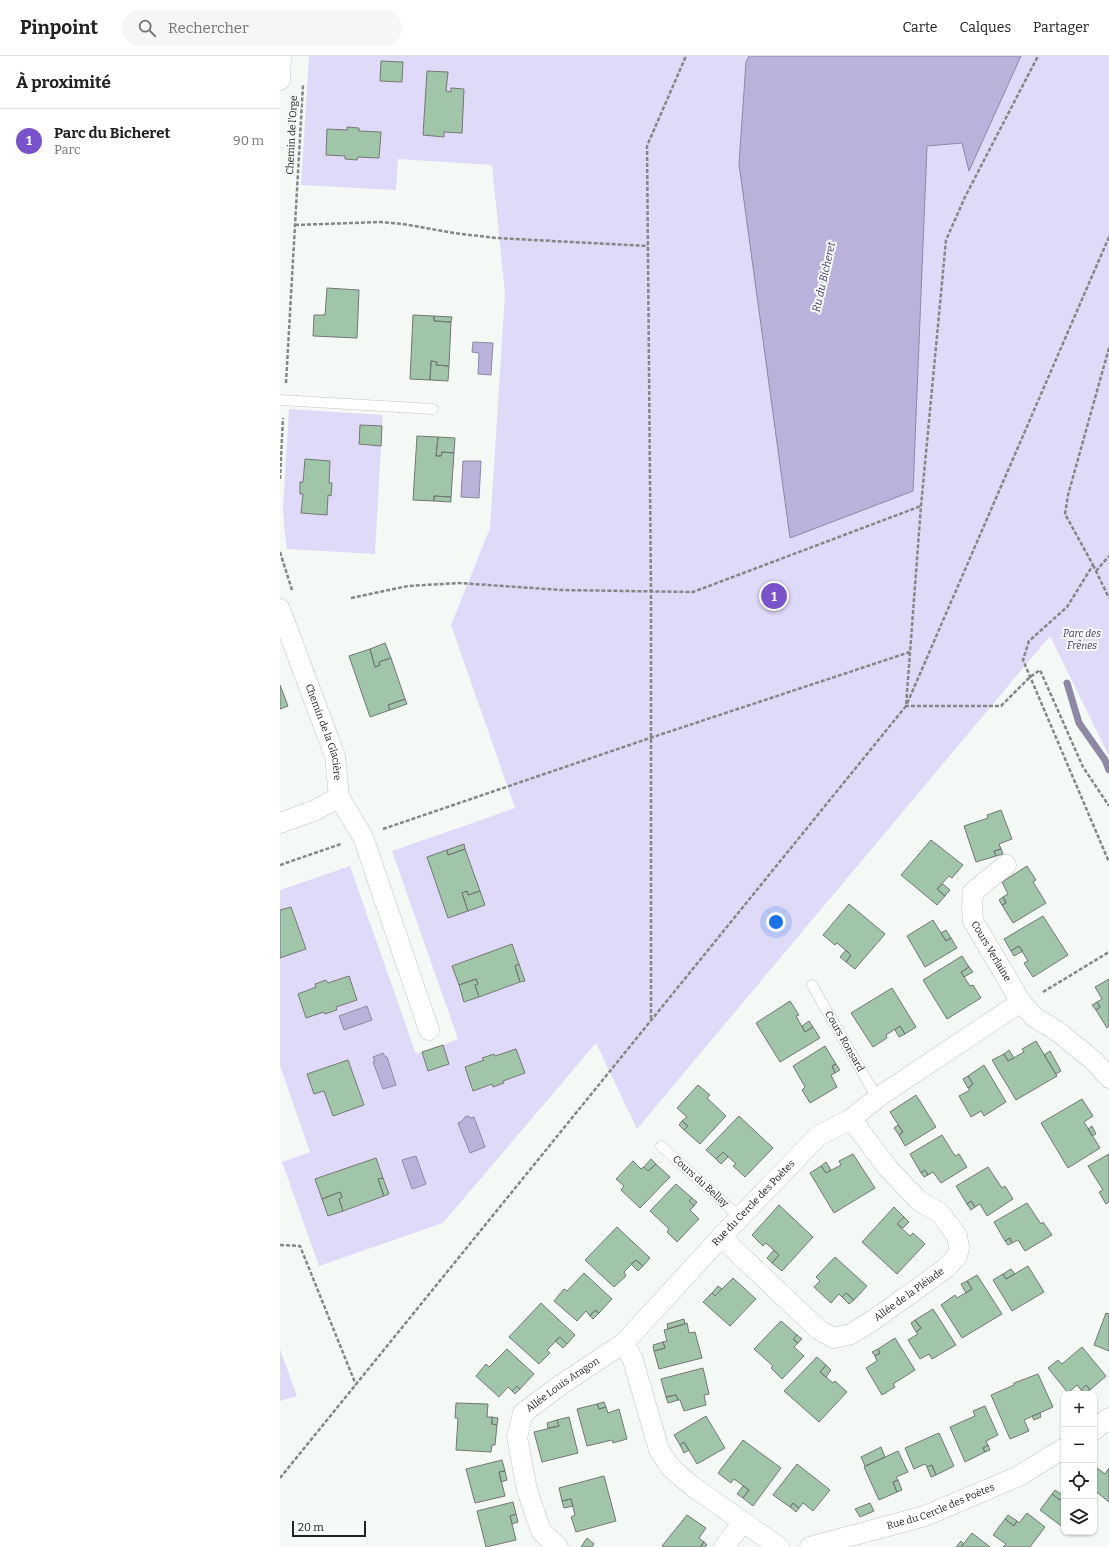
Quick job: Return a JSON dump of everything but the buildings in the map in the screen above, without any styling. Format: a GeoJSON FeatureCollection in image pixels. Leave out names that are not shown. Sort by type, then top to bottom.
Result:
{"type":"FeatureCollection","features":[{"type":"Feature","properties":{"kind":"street"},"geometry":{"type":"LineString","coordinates":[[280,80],[281,56]]}},
{"type":"Feature","properties":{"kind":"street","name":"Chemin de la Glacière"},"geometry":{"type":"LineString","coordinates":[[280,609],[335,756],[338,797]]}},
{"type":"Feature","properties":{"kind":"street"},"geometry":{"type":"LineString","coordinates":[[280,823],[316,810],[338,797],[363,837],[428,1030]]}},
{"type":"Feature","properties":{"kind":"street","name":"Cours Verlaine"},"geometry":{"type":"LineString","coordinates":[[1006,865],[973,892],[973,921],[1021,1002]]}},
{"type":"Feature","properties":{"kind":"street"},"geometry":{"type":"LineString","coordinates":[[1021,1002],[1034,1017],[1057,1031],[1094,1061],[1109,1078]]}},
{"type":"Feature","properties":{"kind":"street","name":"Rue du Cercle des Poètes"},"geometry":{"type":"LineString","coordinates":[[624,1343],[721,1237],[818,1136],[851,1119],[877,1098],[1021,1002]]}},
{"type":"Feature","properties":{"kind":"street","name":"Allée de la Pléiade"},"geometry":{"type":"LineString","coordinates":[[721,1237],[819,1330],[834,1338],[851,1334],[869,1323],[946,1268],[957,1256],[959,1247],[956,1236],[940,1213],[919,1201],[898,1178],[851,1119]]}},
{"type":"Feature","properties":{"kind":"street"},"geometry":{"type":"LineString","coordinates":[[624,1343],[633,1360],[659,1450],[671,1468],[692,1486],[775,1546]]}},
{"type":"Feature","properties":{"kind":"street","name":"Allée Louis Aragon"},"geometry":{"type":"LineString","coordinates":[[558,1547],[541,1531],[527,1490],[517,1437],[523,1413],[562,1384],[624,1343]]}},
{"type":"Feature","properties":{"kind":"street"},"geometry":{"type":"LineString","coordinates":[[1097,1428],[1109,1418]]}},
{"type":"Feature","properties":{"kind":"street","name":"Rue du Cercle des Poètes"},"geometry":{"type":"LineString","coordinates":[[810,1547],[925,1516],[1019,1476],[1061,1450]]}},
{"type":"Feature","properties":{"kind":"street"},"geometry":{"type":"LineString","coordinates":[[724,1547],[743,1522]]}},
{"type":"Feature","properties":{"kind":"lane"},"geometry":{"type":"LineString","coordinates":[[282,400],[433,409]]}},
{"type":"Feature","properties":{"kind":"lane","name":"Cours Ronsard"},"geometry":{"type":"LineString","coordinates":[[812,985],[877,1098]]}},
{"type":"Feature","properties":{"kind":"lane","name":"Cours du Bellay"},"geometry":{"type":"LineString","coordinates":[[661,1146],[740,1217]]}},
{"type":"Feature","properties":{"kind":"path"},"geometry":{"type":"LineString","coordinates":[[652,1019],[650,738],[651,592],[647,146],[686,56]]}},
{"type":"Feature","properties":{"kind":"path"},"geometry":{"type":"LineString","coordinates":[[906,706],[921,506],[946,240],[965,196],[1038,56]]}},
{"type":"Feature","properties":{"kind":"path","name":"Chemin de l'Orge"},"geometry":{"type":"LineString","coordinates":[[280,480],[282,400],[304,79]]}},
{"type":"Feature","properties":{"kind":"path"},"geometry":{"type":"LineString","coordinates":[[295,225],[380,222],[403,224],[454,234],[496,238],[648,246]]}},
{"type":"Feature","properties":{"kind":"path"},"geometry":{"type":"LineString","coordinates":[[280,1478],[906,706],[1109,236]]}},
{"type":"Feature","properties":{"kind":"path"},"geometry":{"type":"LineString","coordinates":[[1109,348],[1068,495],[1065,514],[1109,598]]}},
{"type":"Feature","properties":{"kind":"path"},"geometry":{"type":"LineString","coordinates":[[351,598],[408,586],[459,583],[560,590],[693,592],[921,506]]}},
{"type":"Feature","properties":{"kind":"path"},"geometry":{"type":"LineString","coordinates":[[1096,571],[1109,556]]}},
{"type":"Feature","properties":{"kind":"path"},"geometry":{"type":"LineString","coordinates":[[1093,565],[1067,607],[1029,641],[1022,660],[1109,862]]}},
{"type":"Feature","properties":{"kind":"path"},"geometry":{"type":"LineString","coordinates":[[280,865],[650,738],[910,652]]}},
{"type":"Feature","properties":{"kind":"path"},"geometry":{"type":"LineString","coordinates":[[906,706],[1001,706],[1030,677],[1040,670],[1083,767],[1109,806]]}},
{"type":"Feature","properties":{"kind":"path"},"geometry":{"type":"LineString","coordinates":[[1021,1002],[1047,990],[1109,952]]}},
{"type":"Feature","properties":{"kind":"path"},"geometry":{"type":"LineString","coordinates":[[280,1245],[300,1246],[356,1386]]}},
{"type":"Feature","properties":{"kind":"green space","name":"Parc des Frênes"},"geometry":{"type":"Polygon","coordinates":[[[309,56],[1109,56],[1109,756],[1050,636],[637,1129],[596,1043],[443,1223],[319,1266],[282,1162],[310,1152],[280,1066],[280,958],[306,948],[291,907],[280,910],[280,890],[350,866],[416,1054],[422,1052],[429,1071],[449,1064],[443,1045],[458,1039],[392,851],[515,808],[451,625],[490,528],[505,294],[492,165],[398,159],[396,190],[301,185],[309,56]],[[381,61],[380,81],[402,82],[403,62],[381,61]],[[427,71],[423,135],[443,137],[444,132],[462,133],[464,89],[452,88],[451,92],[446,91],[448,72],[427,71]],[[347,127],[347,130],[327,129],[326,155],[345,156],[345,159],[357,160],[358,157],[379,158],[381,132],[359,131],[358,128],[347,127]],[[512,945],[452,966],[464,1002],[525,981],[512,945]],[[349,976],[328,983],[326,980],[316,987],[298,994],[306,1018],[324,1012],[326,1014],[337,1011],[336,1007],[357,1000],[349,976]],[[516,1049],[495,1056],[494,1054],[483,1057],[484,1060],[465,1067],[473,1091],[492,1084],[493,1087],[504,1083],[503,1081],[525,1073],[516,1049]],[[348,1060],[307,1074],[314,1094],[324,1091],[333,1116],[364,1105],[348,1060]],[[376,1158],[316,1179],[343,1211],[389,1194],[376,1158]]]}},
{"type":"Feature","properties":{"kind":"green space"},"geometry":{"type":"Polygon","coordinates":[[[289,409],[383,415],[382,426],[360,425],[359,444],[381,446],[375,554],[287,549],[283,508],[289,409]],[[305,459],[303,482],[300,482],[300,494],[303,494],[301,513],[327,515],[328,495],[331,495],[332,484],[329,483],[330,461],[305,459]]]}},
{"type":"Feature","properties":{"kind":"green space"},"geometry":{"type":"Polygon","coordinates":[[[280,1349],[297,1396],[280,1401],[280,1349]]]}},
{"type":"Feature","properties":{"kind":"water"},"geometry":{"type":"Polygon","coordinates":[[[749,56],[1021,56],[969,171],[962,143],[927,146],[913,491],[790,538],[739,164],[746,62],[749,56]]]}},
{"type":"Feature","properties":{"kind":"water"},"geometry":{"type":"Polygon","coordinates":[[[473,342],[493,343],[491,375],[478,374],[479,353],[472,352],[473,342]]]}},
{"type":"Feature","properties":{"kind":"water"},"geometry":{"type":"Polygon","coordinates":[[[463,461],[481,461],[479,498],[461,497],[463,461]]]}},
{"type":"Feature","properties":{"kind":"water"},"geometry":{"type":"Polygon","coordinates":[[[367,1006],[372,1020],[344,1030],[339,1016],[367,1006]]]}},
{"type":"Feature","properties":{"kind":"water"},"geometry":{"type":"Polygon","coordinates":[[[383,1053],[385,1057],[387,1057],[396,1085],[383,1089],[373,1062],[375,1061],[373,1057],[383,1053]]]}},
{"type":"Feature","properties":{"kind":"water"},"geometry":{"type":"Polygon","coordinates":[[[468,1116],[471,1118],[474,1117],[485,1147],[470,1153],[458,1123],[468,1116]]]}},
{"type":"Feature","properties":{"kind":"water"},"geometry":{"type":"Polygon","coordinates":[[[416,1156],[426,1184],[412,1189],[402,1160],[416,1156]]]}},
{"type":"Feature","properties":{"kind":"waterway","name":"Ru du Bicheret"},"geometry":{"type":"LineString","coordinates":[[1067,683],[1079,723],[1105,760],[1109,770]]}},
{"type":"Feature","properties":{"kind":"place","name":"Parc du Bicheret"},"geometry":{"type":"Point","coordinates":[774,596]}}]}
